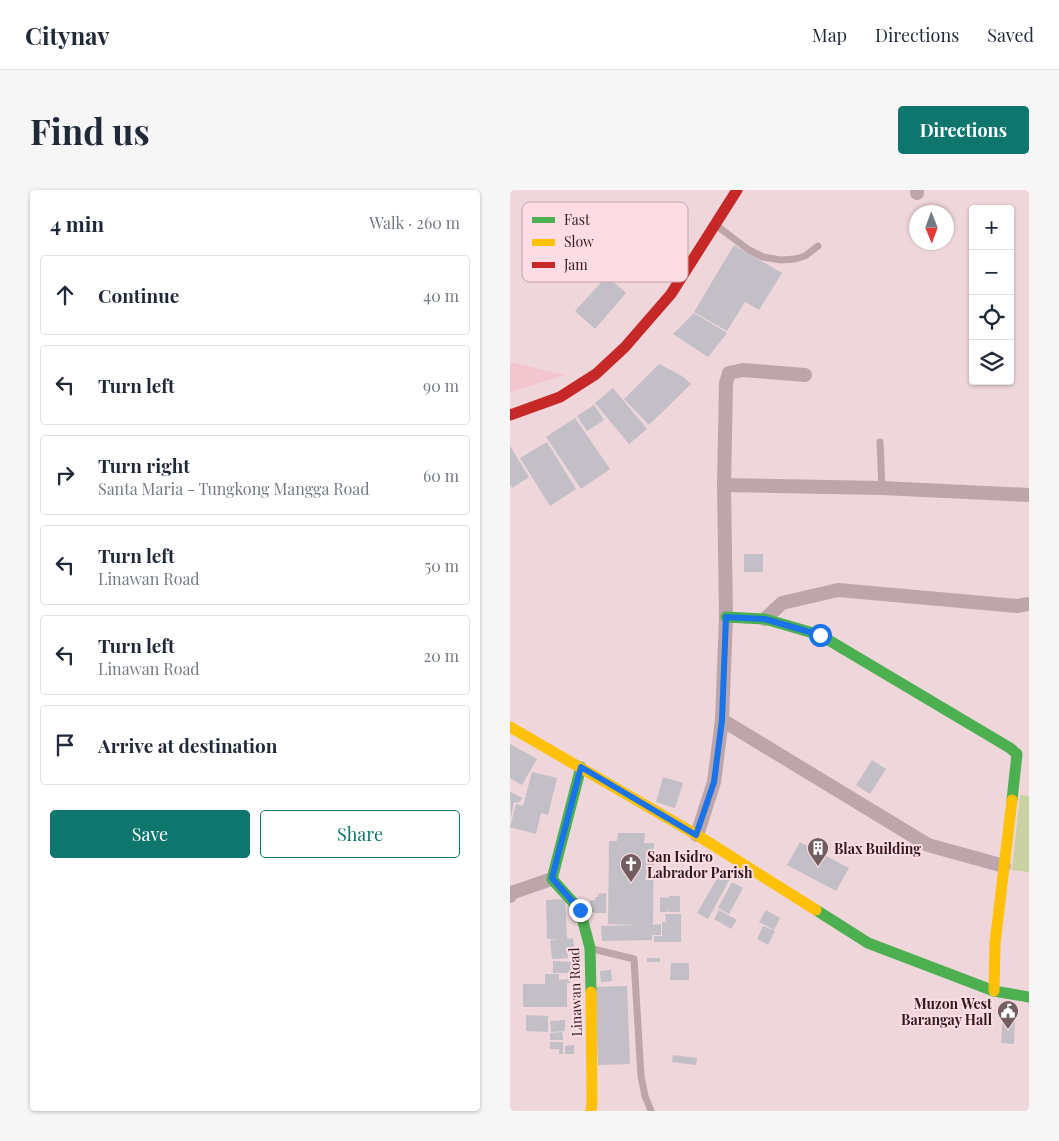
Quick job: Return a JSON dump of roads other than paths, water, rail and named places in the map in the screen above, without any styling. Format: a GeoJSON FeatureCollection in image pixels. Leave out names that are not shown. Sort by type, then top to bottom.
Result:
{"type":"FeatureCollection","features":[{"type":"Feature","properties":{"kind":"street"},"geometry":{"type":"LineString","coordinates":[[688,268],[737,190]]}},
{"type":"Feature","properties":{"kind":"street"},"geometry":{"type":"LineString","coordinates":[[510,415],[560,396],[596,374],[625,347],[672,294],[679,282]]}},
{"type":"Feature","properties":{"kind":"street"},"geometry":{"type":"LineString","coordinates":[[696,835],[714,782],[722,720],[726,617],[724,485],[726,383],[729,373],[743,370],[805,375]]}},
{"type":"Feature","properties":{"kind":"street"},"geometry":{"type":"LineString","coordinates":[[724,485],[882,488],[1029,495]]}},
{"type":"Feature","properties":{"kind":"street"},"geometry":{"type":"LineString","coordinates":[[765,619],[782,603],[838,590],[1017,606],[1029,604]]}},
{"type":"Feature","properties":{"kind":"street"},"geometry":{"type":"LineString","coordinates":[[726,617],[765,619],[820,635],[1010,748],[1017,754],[995,943],[994,991]]}},
{"type":"Feature","properties":{"kind":"street"},"geometry":{"type":"LineString","coordinates":[[722,720],[928,845],[1004,866]]}},
{"type":"Feature","properties":{"kind":"street"},"geometry":{"type":"LineString","coordinates":[[510,727],[696,835],[868,942],[994,991],[1029,997]]}},
{"type":"Feature","properties":{"kind":"street"},"geometry":{"type":"LineString","coordinates":[[510,896],[511,893],[552,878],[581,767]]}},
{"type":"Feature","properties":{"kind":"street","name":"Linawan Road"},"geometry":{"type":"LineString","coordinates":[[552,878],[580,910],[590,948],[591,1111]]}},
{"type":"Feature","properties":{"kind":"lane"},"geometry":{"type":"LineString","coordinates":[[715,225],[749,250],[763,257],[781,260],[795,259],[805,256],[818,246]]}},
{"type":"Feature","properties":{"kind":"lane"},"geometry":{"type":"LineString","coordinates":[[880,442],[882,488]]}},
{"type":"Feature","properties":{"kind":"lane"},"geometry":{"type":"LineString","coordinates":[[590,948],[634,959],[641,1076],[650,1111]]}},
{"type":"Feature","properties":{"kind":"place","name":"Blax Building"},"geometry":{"type":"Point","coordinates":[818,867]}},
{"type":"Feature","properties":{"kind":"place","name":"San Isidro Labrador Parish"},"geometry":{"type":"Point","coordinates":[631,883]}},
{"type":"Feature","properties":{"kind":"place","name":"Muzon West Barangay Hall"},"geometry":{"type":"Point","coordinates":[1008,1030]}}]}
